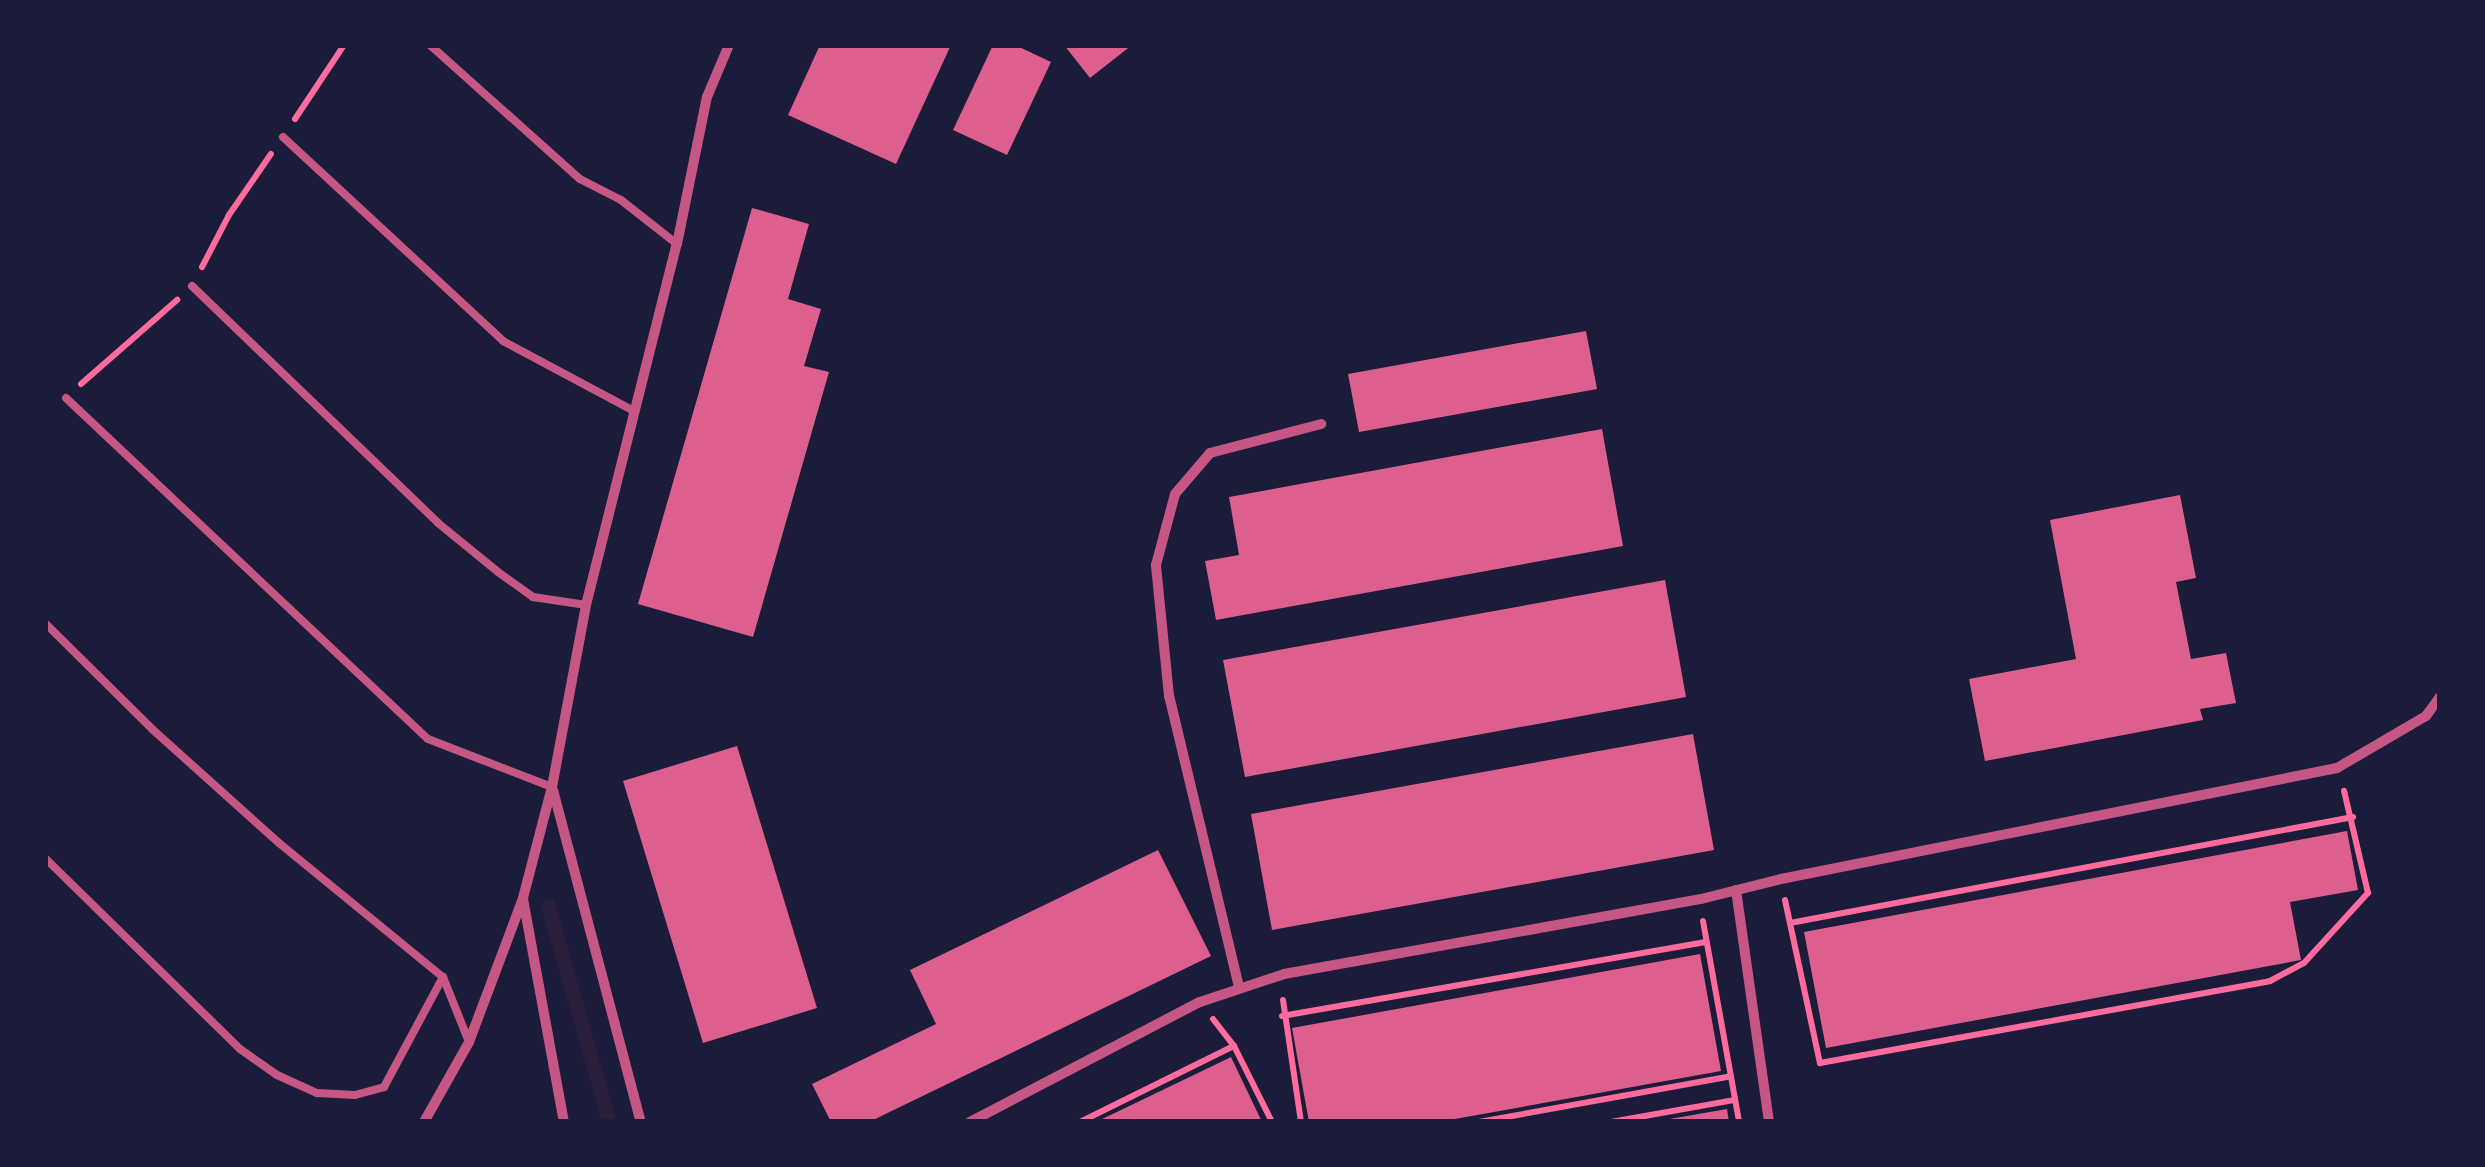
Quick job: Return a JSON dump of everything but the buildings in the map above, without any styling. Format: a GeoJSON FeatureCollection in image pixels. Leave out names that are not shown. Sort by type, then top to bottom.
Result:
{"type":"FeatureCollection","features":[{"type":"Feature","properties":{"kind":"street"},"geometry":{"type":"LineString","coordinates":[[424,1122],[470,1042],[523,898],[552,788],[586,605],[677,244],[707,97],[729,45]]}},
{"type":"Feature","properties":{"kind":"street"},"geometry":{"type":"LineString","coordinates":[[1239,988],[1168,696],[1156,565],[1175,494],[1210,453],[1321,424]]}},
{"type":"Feature","properties":{"kind":"street"},"geometry":{"type":"LineString","coordinates":[[970,1122],[1200,1002],[1284,974],[1701,899],[1781,879],[2337,768],[2426,716],[2440,697]]}},
{"type":"Feature","properties":{"kind":"street"},"geometry":{"type":"LineString","coordinates":[[552,788],[641,1122]]}},
{"type":"Feature","properties":{"kind":"street"},"geometry":{"type":"LineString","coordinates":[[1736,890],[1769,1122]]}},
{"type":"Feature","properties":{"kind":"street"},"geometry":{"type":"LineString","coordinates":[[523,898],[564,1122]]}},
{"type":"Feature","properties":{"kind":"lane"},"geometry":{"type":"LineString","coordinates":[[430,45],[580,178],[621,200],[677,244]]}},
{"type":"Feature","properties":{"kind":"lane"},"geometry":{"type":"LineString","coordinates":[[284,137],[504,341],[634,411]]}},
{"type":"Feature","properties":{"kind":"lane"},"geometry":{"type":"LineString","coordinates":[[192,286],[438,522],[498,572],[533,597],[586,605]]}},
{"type":"Feature","properties":{"kind":"lane"},"geometry":{"type":"LineString","coordinates":[[66,398],[428,739],[552,788]]}},
{"type":"Feature","properties":{"kind":"lane"},"geometry":{"type":"LineString","coordinates":[[45,623],[152,729],[264,830],[443,977],[470,1042]]}},
{"type":"Feature","properties":{"kind":"lane"},"geometry":{"type":"LineString","coordinates":[[45,858],[240,1049],[276,1075],[316,1093],[355,1096],[384,1087],[443,977]]}},
{"type":"Feature","properties":{"kind":"path"},"geometry":{"type":"LineString","coordinates":[[66,398],[192,286],[229,215],[344,45]]}},
{"type":"Feature","properties":{"kind":"path"},"geometry":{"type":"LineString","coordinates":[[1781,879],[1820,1063],[2270,981],[2304,963],[2368,893],[2353,817],[2337,768]]}},
{"type":"Feature","properties":{"kind":"path"},"geometry":{"type":"LineString","coordinates":[[1790,923],[2353,817]]}},
{"type":"Feature","properties":{"kind":"path"},"geometry":{"type":"LineString","coordinates":[[1701,899],[1739,1122]]}},
{"type":"Feature","properties":{"kind":"path"},"geometry":{"type":"LineString","coordinates":[[1282,1016],[1706,942]]}},
{"type":"Feature","properties":{"kind":"path"},"geometry":{"type":"LineString","coordinates":[[1284,974],[1282,1016],[1302,1122]]}},
{"type":"Feature","properties":{"kind":"path"},"geometry":{"type":"LineString","coordinates":[[1200,1002],[1234,1046],[1272,1122]]}},
{"type":"Feature","properties":{"kind":"path"},"geometry":{"type":"LineString","coordinates":[[1080,1122],[1234,1046]]}},
{"type":"Feature","properties":{"kind":"path"},"geometry":{"type":"LineString","coordinates":[[1479,1122],[1731,1076]]}},
{"type":"Feature","properties":{"kind":"path"},"geometry":{"type":"LineString","coordinates":[[1611,1122],[1735,1100]]}},
{"type":"Feature","properties":{"kind":"shaded area"},"geometry":{"type":"Polygon","coordinates":[[[554,899],[617,1122],[602,1122],[540,903],[554,899]]]}}]}
